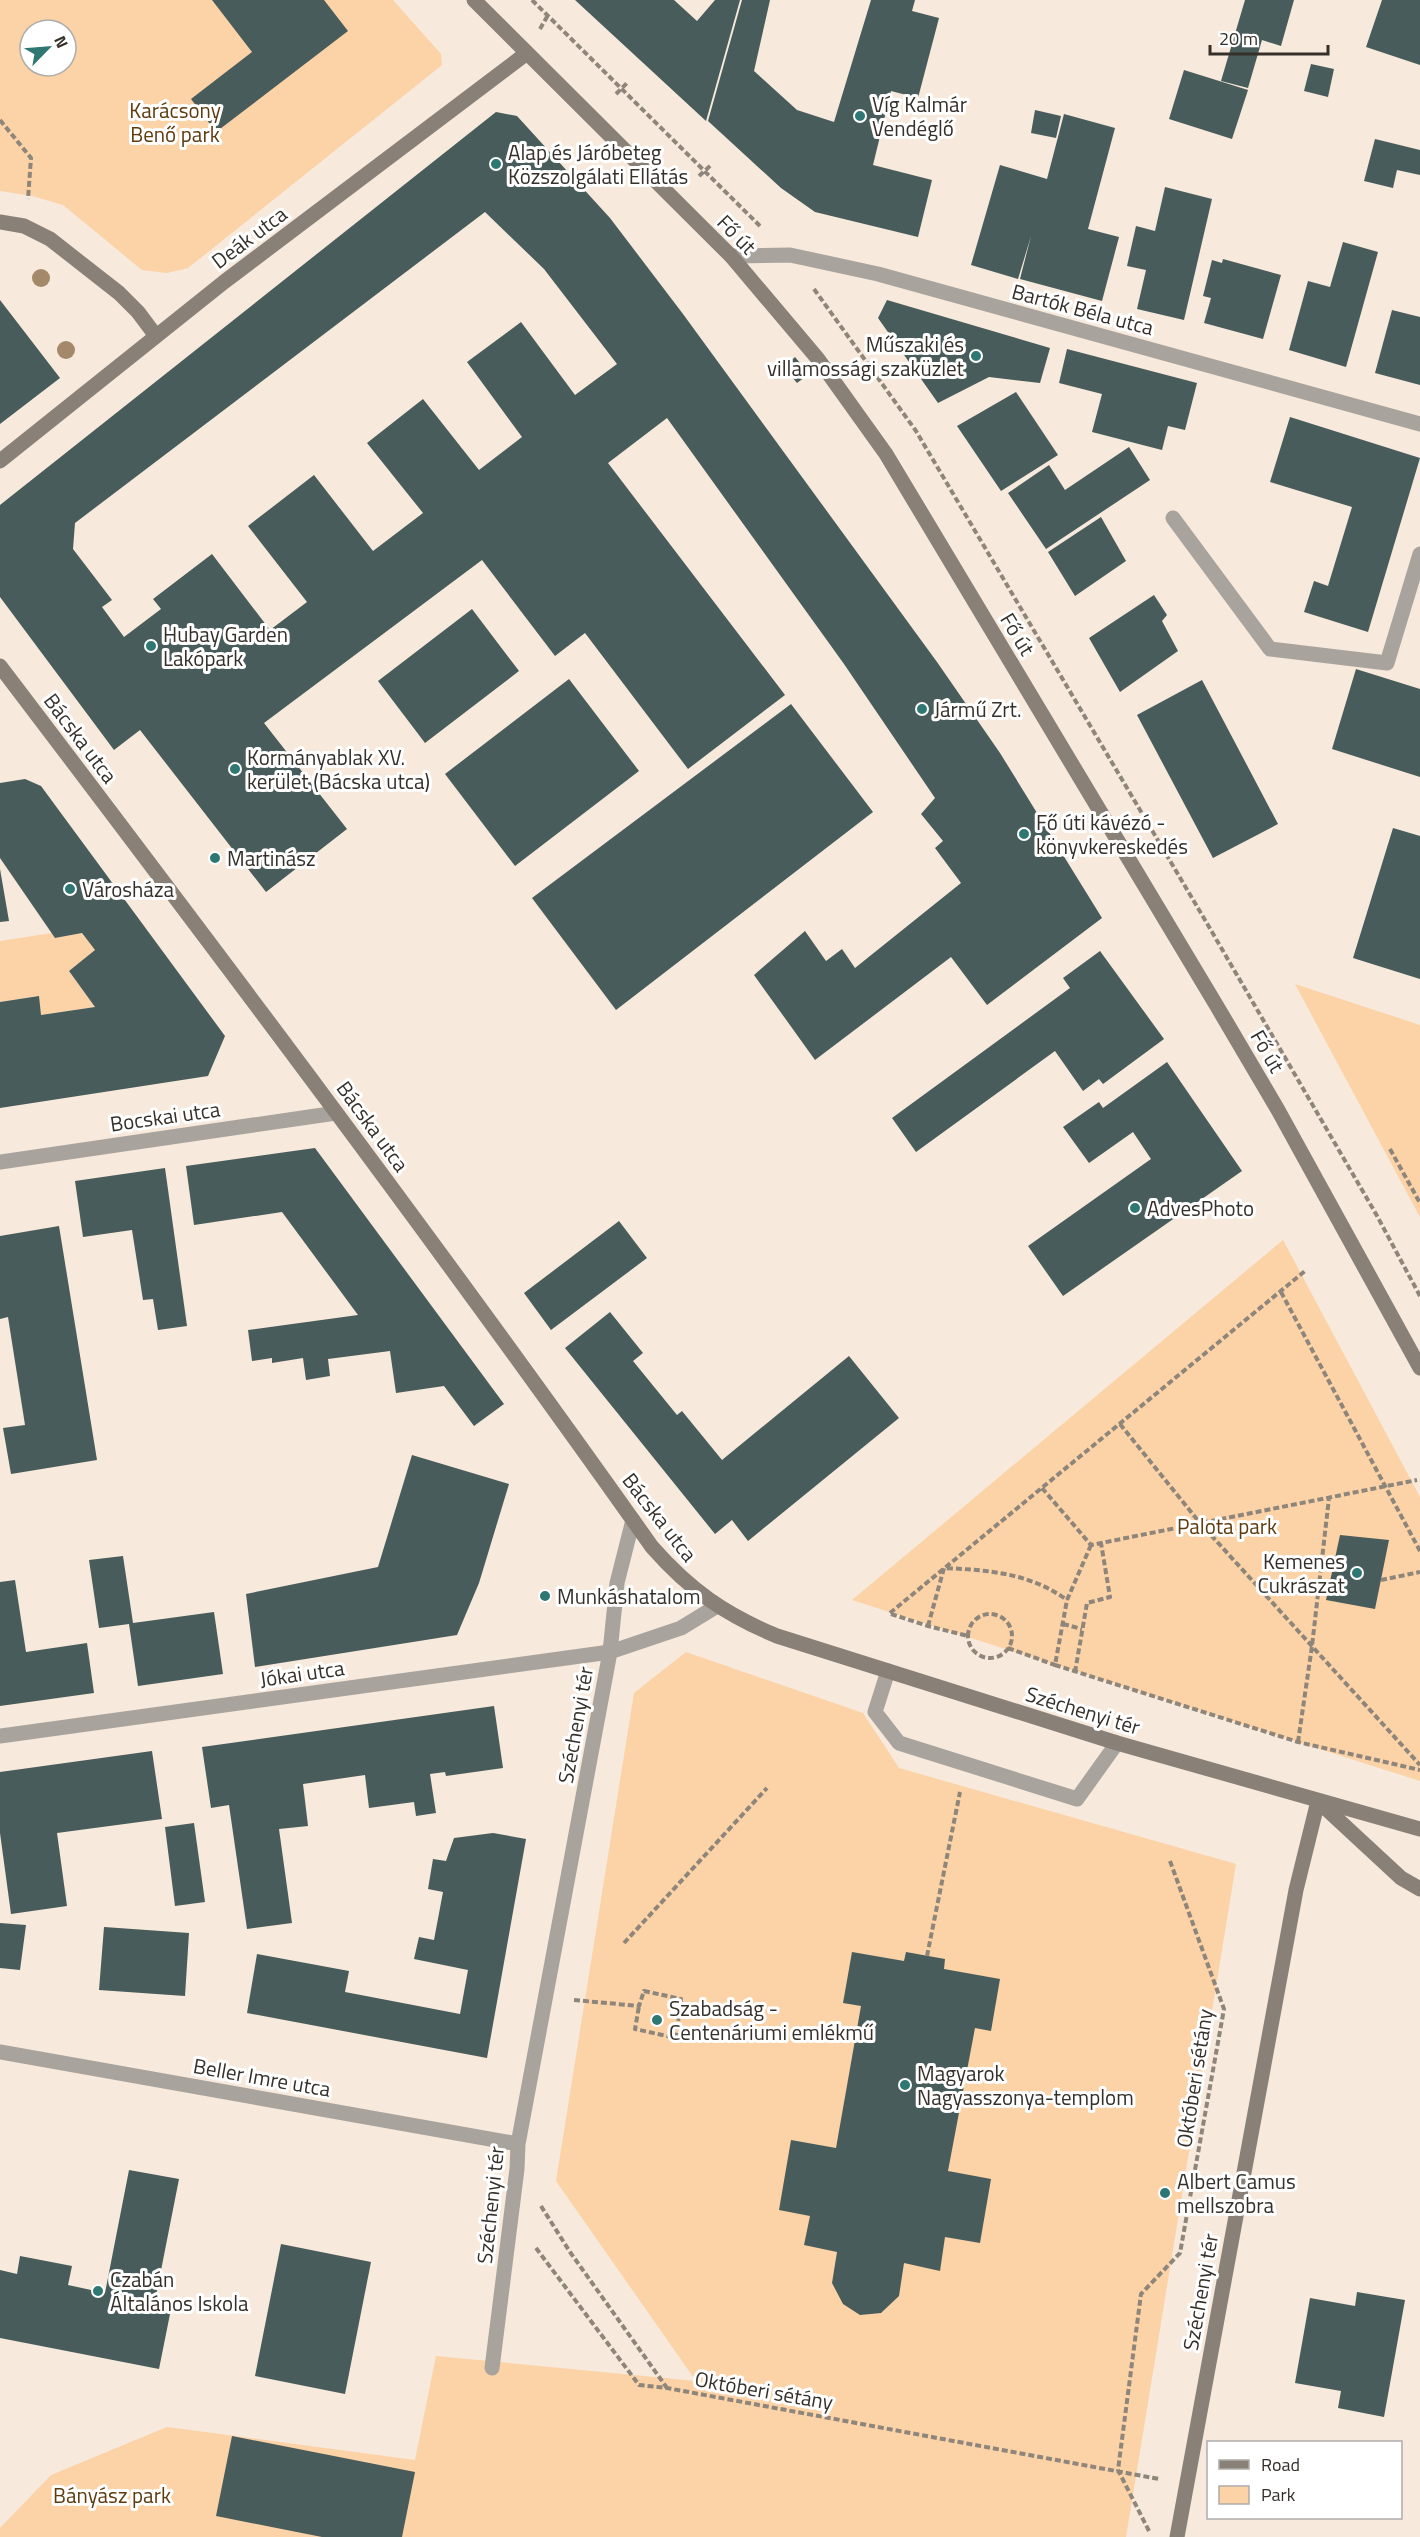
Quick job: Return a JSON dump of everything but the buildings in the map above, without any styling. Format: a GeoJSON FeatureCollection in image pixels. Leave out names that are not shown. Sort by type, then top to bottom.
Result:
{"type":"FeatureCollection","features":[{"type":"Feature","properties":{"kind":"street","name":"Fő út"},"geometry":{"type":"LineString","coordinates":[[474,0],[731,256],[818,359],[886,454],[1230,1029],[1420,1368]]}},
{"type":"Feature","properties":{"kind":"street","name":"Deák utca"},"geometry":{"type":"LineString","coordinates":[[0,461],[156,336],[527,53]]}},
{"type":"Feature","properties":{"kind":"street"},"geometry":{"type":"LineString","coordinates":[[0,222],[24,226],[50,239],[119,293],[138,312],[156,336]]}},
{"type":"Feature","properties":{"kind":"street","name":"Bartók Béla utca"},"geometry":{"type":"LineString","coordinates":[[731,256],[790,255],[878,274],[1420,424]]}},
{"type":"Feature","properties":{"kind":"street"},"geometry":{"type":"LineString","coordinates":[[1173,518],[1270,649],[1387,663],[1420,554]]}},
{"type":"Feature","properties":{"kind":"street","name":"Bácska utca"},"geometry":{"type":"LineString","coordinates":[[0,666],[288,1046],[447,1261],[652,1547],[677,1576],[717,1606]]}},
{"type":"Feature","properties":{"kind":"street","name":"Bocskai utca"},"geometry":{"type":"LineString","coordinates":[[0,1162],[336,1113]]}},
{"type":"Feature","properties":{"kind":"street"},"geometry":{"type":"LineString","coordinates":[[610,1652],[617,1583],[633,1520]]}},
{"type":"Feature","properties":{"kind":"street","name":"Széchenyi tér"},"geometry":{"type":"LineString","coordinates":[[492,2368],[517,2169],[518,2144],[610,1652],[681,1628],[717,1606],[743,1622],[777,1636],[1117,1743],[1318,1802],[1420,1829]]}},
{"type":"Feature","properties":{"kind":"street","name":"Jókai utca"},"geometry":{"type":"LineString","coordinates":[[0,1736],[610,1652]]}},
{"type":"Feature","properties":{"kind":"street"},"geometry":{"type":"LineString","coordinates":[[888,1671],[875,1712],[899,1743],[1077,1799],[1117,1743]]}},
{"type":"Feature","properties":{"kind":"street","name":"Széchenyi tér"},"geometry":{"type":"LineString","coordinates":[[1318,1802],[1401,1878],[1420,1889]]}},
{"type":"Feature","properties":{"kind":"street","name":"Széchenyi tér"},"geometry":{"type":"LineString","coordinates":[[1177,2537],[1296,1890],[1318,1802]]}},
{"type":"Feature","properties":{"kind":"street","name":"Beller Imre utca"},"geometry":{"type":"LineString","coordinates":[[0,2052],[518,2144]]}},
{"type":"Feature","properties":{"kind":"path"},"geometry":{"type":"LineString","coordinates":[[616,94],[628,82]]}},
{"type":"Feature","properties":{"kind":"path"},"geometry":{"type":"LineString","coordinates":[[0,120],[30,158],[28,200]]}},
{"type":"Feature","properties":{"kind":"path"},"geometry":{"type":"LineString","coordinates":[[699,176],[711,165]]}},
{"type":"Feature","properties":{"kind":"path"},"geometry":{"type":"LineString","coordinates":[[1390,1149],[1420,1203]]}},
{"type":"Feature","properties":{"kind":"path"},"geometry":{"type":"LineString","coordinates":[[968,1636],[890,1613],[1305,1271]]}},
{"type":"Feature","properties":{"kind":"path"},"geometry":{"type":"LineString","coordinates":[[1281,1292],[1420,1551]]}},
{"type":"Feature","properties":{"kind":"path"},"geometry":{"type":"LineString","coordinates":[[1120,1424],[1200,1523],[1420,1765]]}},
{"type":"Feature","properties":{"kind":"path"},"geometry":{"type":"LineString","coordinates":[[1091,1545],[1417,1480]]}},
{"type":"Feature","properties":{"kind":"path"},"geometry":{"type":"LineString","coordinates":[[1042,1488],[1091,1545]]}},
{"type":"Feature","properties":{"kind":"path"},"geometry":{"type":"LineString","coordinates":[[1298,1742],[1329,1498]]}},
{"type":"Feature","properties":{"kind":"path"},"geometry":{"type":"LineString","coordinates":[[1075,1671],[1087,1603],[1110,1597],[1101,1543]]}},
{"type":"Feature","properties":{"kind":"path"},"geometry":{"type":"LineString","coordinates":[[1055,1665],[1068,1600],[1091,1545]]}},
{"type":"Feature","properties":{"kind":"path"},"geometry":{"type":"LineString","coordinates":[[1321,1564],[1333,1566]]}},
{"type":"Feature","properties":{"kind":"path"},"geometry":{"type":"LineString","coordinates":[[944,1568],[996,1570],[1051,1588],[1068,1600]]}},
{"type":"Feature","properties":{"kind":"path"},"geometry":{"type":"LineString","coordinates":[[928,1626],[944,1568]]}},
{"type":"Feature","properties":{"kind":"path"},"geometry":{"type":"LineString","coordinates":[[1382,1580],[1420,1572]]}},
{"type":"Feature","properties":{"kind":"path"},"geometry":{"type":"LineString","coordinates":[[984,1614],[998,1615],[1012,1631],[1012,1639],[1008,1648],[1000,1656],[986,1658],[972,1650],[968,1636],[972,1622],[984,1614]]}},
{"type":"Feature","properties":{"kind":"path"},"geometry":{"type":"LineString","coordinates":[[1063,1624],[1082,1629]]}},
{"type":"Feature","properties":{"kind":"path"},"geometry":{"type":"LineString","coordinates":[[1008,1648],[1298,1742],[1420,1770]]}},
{"type":"Feature","properties":{"kind":"path"},"geometry":{"type":"LineString","coordinates":[[624,1943],[766,1788]]}},
{"type":"Feature","properties":{"kind":"path"},"geometry":{"type":"LineString","coordinates":[[927,1956],[954,1821]]}},
{"type":"Feature","properties":{"kind":"path","name":"Októberi sétány"},"geometry":{"type":"LineString","coordinates":[[517,2169],[570,2252],[667,2388],[1118,2470],[1141,2294],[1180,2253],[1224,2009],[1170,1861]]}},
{"type":"Feature","properties":{"kind":"path"},"geometry":{"type":"LineString","coordinates":[[644,1991],[681,2000],[676,2037],[634,2029],[639,2007],[644,1991]]}},
{"type":"Feature","properties":{"kind":"path"},"geometry":{"type":"LineString","coordinates":[[547,1997],[639,2007]]}},
{"type":"Feature","properties":{"kind":"path"},"geometry":{"type":"LineString","coordinates":[[511,2216],[639,2385],[667,2388]]}},
{"type":"Feature","properties":{"kind":"path"},"geometry":{"type":"LineString","coordinates":[[1118,2470],[1186,2485]]}},
{"type":"Feature","properties":{"kind":"path"},"geometry":{"type":"LineString","coordinates":[[1118,2470],[1152,2537]]}},
{"type":"Feature","properties":{"kind":"green space","name":"Karácsony Benő park"},"geometry":{"type":"Polygon","coordinates":[[[0,0],[393,0],[441,54],[442,65],[188,268],[167,273],[142,270],[63,205],[32,196],[0,191],[0,0]]]}},
{"type":"Feature","properties":{"kind":"green space"},"geometry":{"type":"Polygon","coordinates":[[[52,933],[55,938],[82,933],[95,950],[69,971],[95,1007],[41,1015],[38,996],[0,1002],[0,941],[52,933]]]}},
{"type":"Feature","properties":{"kind":"green space"},"geometry":{"type":"Polygon","coordinates":[[[1295,984],[1420,1025],[1420,1217],[1295,984]]]}},
{"type":"Feature","properties":{"kind":"green space","name":"Palota park"},"geometry":{"type":"Polygon","coordinates":[[[1283,1240],[1420,1497],[1420,1781],[852,1600],[1283,1240]]]}},
{"type":"Feature","properties":{"kind":"green space","name":"Bányász park"},"geometry":{"type":"Polygon","coordinates":[[[686,1652],[863,1713],[899,1768],[1236,1864],[1126,2537],[0,2537],[0,2528],[51,2475],[167,2427],[415,2460],[436,2356],[696,2381],[556,2181],[634,1693],[686,1652]]]}},
{"type":"Feature","properties":{"kind":"place","name":"Víg Kalmár Vendéglő"},"geometry":{"type":"Point","coordinates":[860,116]}},
{"type":"Feature","properties":{"kind":"place","name":"Alap és Járóbeteg Közszolgálati Ellátás"},"geometry":{"type":"Point","coordinates":[496,164]}},
{"type":"Feature","properties":{"kind":"place","name":"Műszaki és villamossági szaküzlet"},"geometry":{"type":"Point","coordinates":[976,356]}},
{"type":"Feature","properties":{"kind":"place","name":"Hubay Garden Lakópark"},"geometry":{"type":"Point","coordinates":[151,646]}},
{"type":"Feature","properties":{"kind":"place","name":"Jármű Zrt."},"geometry":{"type":"Point","coordinates":[922,709]}},
{"type":"Feature","properties":{"kind":"place","name":"Kormányablak XV. kerület (Bácska utca)"},"geometry":{"type":"Point","coordinates":[235,769]}},
{"type":"Feature","properties":{"kind":"place","name":"Fő úti kávézó - könyvkereskedés"},"geometry":{"type":"Point","coordinates":[1024,834]}},
{"type":"Feature","properties":{"kind":"place","name":"Martinász"},"geometry":{"type":"Point","coordinates":[215,858]}},
{"type":"Feature","properties":{"kind":"place","name":"Városháza"},"geometry":{"type":"Point","coordinates":[70,889]}},
{"type":"Feature","properties":{"kind":"place","name":"AdvesPhoto"},"geometry":{"type":"Point","coordinates":[1135,1208]}},
{"type":"Feature","properties":{"kind":"place","name":"Kemenes Cukrászat"},"geometry":{"type":"Point","coordinates":[1357,1573]}},
{"type":"Feature","properties":{"kind":"place","name":"Munkáshatalom"},"geometry":{"type":"Point","coordinates":[545,1596]}},
{"type":"Feature","properties":{"kind":"place","name":"Szabadság - Centenáriumi emlékmű"},"geometry":{"type":"Point","coordinates":[657,2020]}},
{"type":"Feature","properties":{"kind":"place","name":"Magyarok Nagyasszonya-templom"},"geometry":{"type":"Point","coordinates":[905,2085]}},
{"type":"Feature","properties":{"kind":"place","name":"Albert Camus mellszobra"},"geometry":{"type":"Point","coordinates":[1165,2193]}},
{"type":"Feature","properties":{"kind":"place","name":"Czabán Általános Iskola"},"geometry":{"type":"Point","coordinates":[98,2291]}}]}
